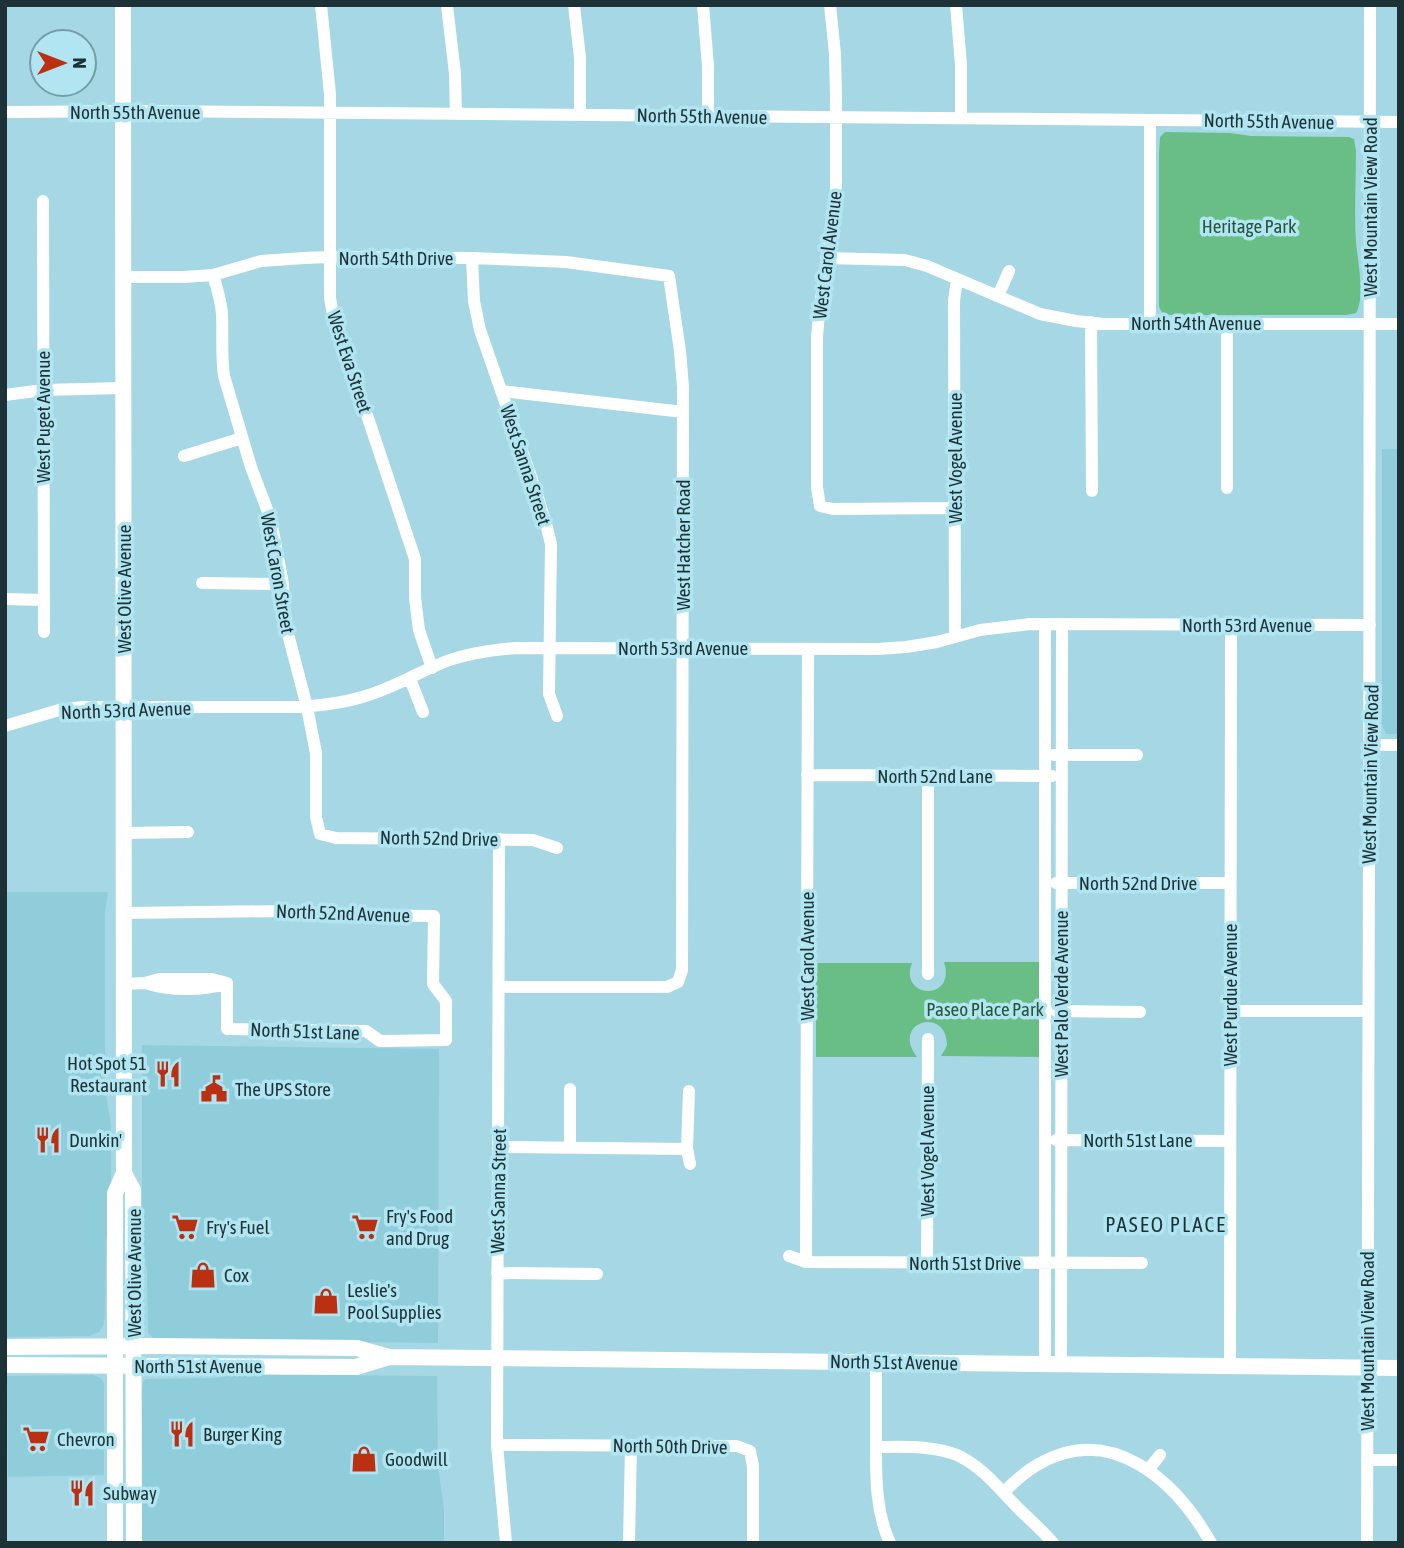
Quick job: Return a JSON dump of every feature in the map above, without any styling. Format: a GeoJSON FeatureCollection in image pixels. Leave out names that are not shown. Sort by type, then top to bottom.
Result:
{"type":"FeatureCollection","features":[{"type":"Feature","properties":{"kind":"main road","name":"West Olive Avenue"},"geometry":{"type":"LineString","coordinates":[[115,1543],[115,1193],[124,1172],[123,5]]}},
{"type":"Feature","properties":{"kind":"main road","name":"West Olive Avenue"},"geometry":{"type":"LineString","coordinates":[[124,1172],[133,1190],[134,1543]]}},
{"type":"Feature","properties":{"kind":"main road","name":"North 51st Avenue"},"geometry":{"type":"LineString","coordinates":[[5,1347],[357,1348],[389,1357],[1399,1368]]}},
{"type":"Feature","properties":{"kind":"main road","name":"North 51st Avenue"},"geometry":{"type":"LineString","coordinates":[[5,1365],[356,1367],[389,1357]]}},
{"type":"Feature","properties":{"kind":"street","name":"West Eva Street"},"geometry":{"type":"LineString","coordinates":[[321,5],[329,71],[330,298],[335,326],[415,559],[415,598],[419,630],[432,668]]}},
{"type":"Feature","properties":{"kind":"street"},"geometry":{"type":"LineString","coordinates":[[447,5],[455,74],[456,114]]}},
{"type":"Feature","properties":{"kind":"street"},"geometry":{"type":"LineString","coordinates":[[574,5],[580,58],[580,115]]}},
{"type":"Feature","properties":{"kind":"street"},"geometry":{"type":"LineString","coordinates":[[702,5],[708,66],[708,116]]}},
{"type":"Feature","properties":{"kind":"street","name":"West Carol Avenue"},"geometry":{"type":"LineString","coordinates":[[830,5],[835,54],[836,194],[817,337],[817,487],[820,506],[833,509],[955,508]]}},
{"type":"Feature","properties":{"kind":"street"},"geometry":{"type":"LineString","coordinates":[[956,5],[961,65],[961,118]]}},
{"type":"Feature","properties":{"kind":"street","name":"West Mountain View Road"},"geometry":{"type":"LineString","coordinates":[[1367,1543],[1370,5]]}},
{"type":"Feature","properties":{"kind":"street","name":"North 55th Avenue"},"geometry":{"type":"LineString","coordinates":[[5,112],[1399,122]]}},
{"type":"Feature","properties":{"kind":"street"},"geometry":{"type":"LineString","coordinates":[[1150,120],[1150,323]]}},
{"type":"Feature","properties":{"kind":"street","name":"West Puget Avenue"},"geometry":{"type":"LineString","coordinates":[[43,201],[44,632]]}},
{"type":"Feature","properties":{"kind":"street","name":"North 54th Drive"},"geometry":{"type":"LineString","coordinates":[[123,277],[214,275],[261,261],[330,257],[566,262],[670,276]]}},
{"type":"Feature","properties":{"kind":"street","name":"West Sanna Street"},"geometry":{"type":"LineString","coordinates":[[472,258],[474,302],[480,330],[547,524],[551,544],[549,694],[557,716]]}},
{"type":"Feature","properties":{"kind":"street","name":"North 54th Avenue"},"geometry":{"type":"LineString","coordinates":[[826,258],[905,260],[927,266],[1040,314],[1091,322],[1399,324]]}},
{"type":"Feature","properties":{"kind":"street"},"geometry":{"type":"LineString","coordinates":[[998,296],[1009,271]]}},
{"type":"Feature","properties":{"kind":"street","name":"West Caron Street"},"geometry":{"type":"LineString","coordinates":[[214,275],[222,315],[224,376],[242,438],[271,520],[284,584],[288,634],[316,754],[316,817],[320,834]]}},
{"type":"Feature","properties":{"kind":"street","name":"West Hatcher Road"},"geometry":{"type":"LineString","coordinates":[[499,987],[667,987],[678,982],[682,970],[683,412],[680,351],[670,276]]}},
{"type":"Feature","properties":{"kind":"street","name":"West Vogel Avenue"},"geometry":{"type":"LineString","coordinates":[[955,637],[954,301],[957,278]]}},
{"type":"Feature","properties":{"kind":"street"},"geometry":{"type":"LineString","coordinates":[[1091,322],[1092,491]]}},
{"type":"Feature","properties":{"kind":"street"},"geometry":{"type":"LineString","coordinates":[[1227,323],[1227,488]]}},
{"type":"Feature","properties":{"kind":"street"},"geometry":{"type":"LineString","coordinates":[[5,395],[43,390],[123,388]]}},
{"type":"Feature","properties":{"kind":"street"},"geometry":{"type":"LineString","coordinates":[[501,391],[683,412]]}},
{"type":"Feature","properties":{"kind":"street"},"geometry":{"type":"LineString","coordinates":[[184,456],[242,438]]}},
{"type":"Feature","properties":{"kind":"street"},"geometry":{"type":"LineString","coordinates":[[202,583],[284,584]]}},
{"type":"Feature","properties":{"kind":"street"},"geometry":{"type":"LineString","coordinates":[[5,599],[43,600]]}},
{"type":"Feature","properties":{"kind":"street","name":"North 53rd Avenue"},"geometry":{"type":"LineString","coordinates":[[5,726],[59,710],[83,707],[307,707],[363,697],[468,654],[493,650],[549,647],[906,647],[1004,626],[1045,624],[1370,625]]}},
{"type":"Feature","properties":{"kind":"street","name":"West Palo Verde Avenue"},"geometry":{"type":"LineString","coordinates":[[1045,624],[1045,1263],[1053,1363]]}},
{"type":"Feature","properties":{"kind":"street","name":"West Palo Verde Avenue"},"geometry":{"type":"LineString","coordinates":[[1053,1363],[1061,1263],[1062,624]]}},
{"type":"Feature","properties":{"kind":"street","name":"West Purdue Avenue"},"geometry":{"type":"LineString","coordinates":[[1230,1365],[1231,625]]}},
{"type":"Feature","properties":{"kind":"street","name":"West Carol Avenue"},"geometry":{"type":"LineString","coordinates":[[806,1262],[808,649]]}},
{"type":"Feature","properties":{"kind":"street"},"geometry":{"type":"LineString","coordinates":[[410,679],[423,712]]}},
{"type":"Feature","properties":{"kind":"street"},"geometry":{"type":"LineString","coordinates":[[1370,745],[1399,745]]}},
{"type":"Feature","properties":{"kind":"street"},"geometry":{"type":"LineString","coordinates":[[1045,755],[1137,755]]}},
{"type":"Feature","properties":{"kind":"street","name":"North 52nd Lane"},"geometry":{"type":"LineString","coordinates":[[807,775],[1062,776]]}},
{"type":"Feature","properties":{"kind":"street"},"geometry":{"type":"LineString","coordinates":[[928,776],[928,974]]}},
{"type":"Feature","properties":{"kind":"street"},"geometry":{"type":"LineString","coordinates":[[123,833],[188,832]]}},
{"type":"Feature","properties":{"kind":"street","name":"North 52nd Drive"},"geometry":{"type":"LineString","coordinates":[[320,834],[337,838],[533,840],[557,848]]}},
{"type":"Feature","properties":{"kind":"street","name":"West Sanna Street"},"geometry":{"type":"LineString","coordinates":[[499,839],[497,1445],[506,1543]]}},
{"type":"Feature","properties":{"kind":"street","name":"North 52nd Drive"},"geometry":{"type":"LineString","coordinates":[[1045,883],[1230,883]]}},
{"type":"Feature","properties":{"kind":"street","name":"North 52nd Avenue"},"geometry":{"type":"LineString","coordinates":[[124,913],[286,911],[309,915],[434,916],[433,984],[446,1001],[446,1040]]}},
{"type":"Feature","properties":{"kind":"street","name":"North 51st Lane"},"geometry":{"type":"LineString","coordinates":[[123,984],[159,979],[212,979],[227,983],[228,1029],[366,1031],[380,1041],[446,1040]]}},
{"type":"Feature","properties":{"kind":"street"},"geometry":{"type":"LineString","coordinates":[[1045,1011],[1140,1012]]}},
{"type":"Feature","properties":{"kind":"street"},"geometry":{"type":"LineString","coordinates":[[1230,1012],[1368,1011]]}},
{"type":"Feature","properties":{"kind":"street","name":"West Vogel Avenue"},"geometry":{"type":"LineString","coordinates":[[927,1263],[928,1039]]}},
{"type":"Feature","properties":{"kind":"street"},"geometry":{"type":"LineString","coordinates":[[570,1089],[570,1148]]}},
{"type":"Feature","properties":{"kind":"street"},"geometry":{"type":"LineString","coordinates":[[689,1091],[687,1149],[690,1164]]}},
{"type":"Feature","properties":{"kind":"street","name":"North 51st Lane"},"geometry":{"type":"LineString","coordinates":[[1045,1140],[1230,1140]]}},
{"type":"Feature","properties":{"kind":"street"},"geometry":{"type":"LineString","coordinates":[[498,1147],[687,1149]]}},
{"type":"Feature","properties":{"kind":"street","name":"North 51st Drive"},"geometry":{"type":"LineString","coordinates":[[789,1256],[806,1262],[1142,1263]]}},
{"type":"Feature","properties":{"kind":"street"},"geometry":{"type":"LineString","coordinates":[[497,1273],[597,1274]]}},
{"type":"Feature","properties":{"kind":"street"},"geometry":{"type":"LineString","coordinates":[[876,1362],[878,1504],[890,1543]]}},
{"type":"Feature","properties":{"kind":"street","name":"North 50th Drive"},"geometry":{"type":"LineString","coordinates":[[497,1445],[737,1446],[750,1451],[753,1465],[752,1543]]}},
{"type":"Feature","properties":{"kind":"street"},"geometry":{"type":"LineString","coordinates":[[629,1543],[631,1445]]}},
{"type":"Feature","properties":{"kind":"street"},"geometry":{"type":"LineString","coordinates":[[876,1447],[922,1447],[956,1455],[982,1470],[1053,1543]]}},
{"type":"Feature","properties":{"kind":"street"},"geometry":{"type":"LineString","coordinates":[[1004,1492],[1036,1465],[1058,1455],[1077,1450],[1107,1451],[1122,1455],[1148,1469],[1180,1499],[1200,1523],[1211,1543]]}},
{"type":"Feature","properties":{"kind":"street"},"geometry":{"type":"LineString","coordinates":[[1148,1469],[1160,1455]]}},
{"type":"Feature","properties":{"kind":"street"},"geometry":{"type":"LineString","coordinates":[[1367,1460],[1399,1460]]}},
{"type":"Feature","properties":{"kind":"shaded area"},"geometry":{"type":"Polygon","coordinates":[[[1382,449],[1399,449],[1399,734],[1386,734],[1382,725],[1382,449]]]}},
{"type":"Feature","properties":{"kind":"shaded area"},"geometry":{"type":"Polygon","coordinates":[[[5,892],[108,892],[105,912],[105,1088],[111,1125],[111,1201],[106,1243],[105,1318],[99,1332],[89,1336],[5,1337],[5,892]]]}},
{"type":"Feature","properties":{"kind":"shaded area"},"geometry":{"type":"Polygon","coordinates":[[[142,1045],[439,1049],[438,1343],[159,1340],[148,1333],[147,1272],[142,1238],[142,1045]]]}},
{"type":"Feature","properties":{"kind":"shaded area"},"geometry":{"type":"Polygon","coordinates":[[[241,1374],[437,1376],[438,1466],[444,1510],[444,1543],[142,1543],[143,1382],[145,1379],[214,1378],[241,1374]]]}},
{"type":"Feature","properties":{"kind":"shaded area"},"geometry":{"type":"Polygon","coordinates":[[[93,1375],[101,1378],[104,1383],[104,1475],[8,1477],[7,1376],[93,1375]]]}},
{"type":"Feature","properties":{"kind":"green space","name":"Heritage Park"},"geometry":{"type":"Polygon","coordinates":[[[1165,132],[1354,139],[1355,232],[1360,289],[1356,313],[1172,315],[1161,311],[1159,153],[1160,137],[1165,132]]]}},
{"type":"Feature","properties":{"kind":"green space","name":"Paseo Place Park"},"geometry":{"type":"Polygon","coordinates":[[[944,962],[1040,962],[1041,1057],[941,1056],[947,1045],[945,1034],[940,1027],[925,1022],[918,1024],[910,1037],[917,1057],[816,1057],[816,963],[912,963],[910,975],[913,984],[928,991],[943,984],[946,975],[944,962]]]}},
{"type":"Feature","properties":{"kind":"place","name":"Hot Spot 51 Restaurant"},"geometry":{"type":"Point","coordinates":[168,1074]}},
{"type":"Feature","properties":{"kind":"place","name":"The UPS Store"},"geometry":{"type":"Point","coordinates":[214,1089]}},
{"type":"Feature","properties":{"kind":"place","name":"Dunkin'"},"geometry":{"type":"Point","coordinates":[48,1140]}},
{"type":"Feature","properties":{"kind":"place","name":"Fry's Fuel"},"geometry":{"type":"Point","coordinates":[185,1227]}},
{"type":"Feature","properties":{"kind":"place","name":"Fry's Food and Drug"},"geometry":{"type":"Point","coordinates":[365,1227]}},
{"type":"Feature","properties":{"kind":"place","name":"Cox"},"geometry":{"type":"Point","coordinates":[203,1275]}},
{"type":"Feature","properties":{"kind":"place","name":"Leslie's Pool Supplies"},"geometry":{"type":"Point","coordinates":[326,1301]}},
{"type":"Feature","properties":{"kind":"place","name":"Burger King"},"geometry":{"type":"Point","coordinates":[182,1434]}},
{"type":"Feature","properties":{"kind":"place","name":"Chevron"},"geometry":{"type":"Point","coordinates":[36,1439]}},
{"type":"Feature","properties":{"kind":"place","name":"Goodwill"},"geometry":{"type":"Point","coordinates":[364,1459]}},
{"type":"Feature","properties":{"kind":"place","name":"Subway"},"geometry":{"type":"Point","coordinates":[82,1493]}},
{"type":"Feature","properties":{"kind":"district","name":"PASEO PLACE"},"geometry":{"type":"Point","coordinates":[1166,1224]}}]}
